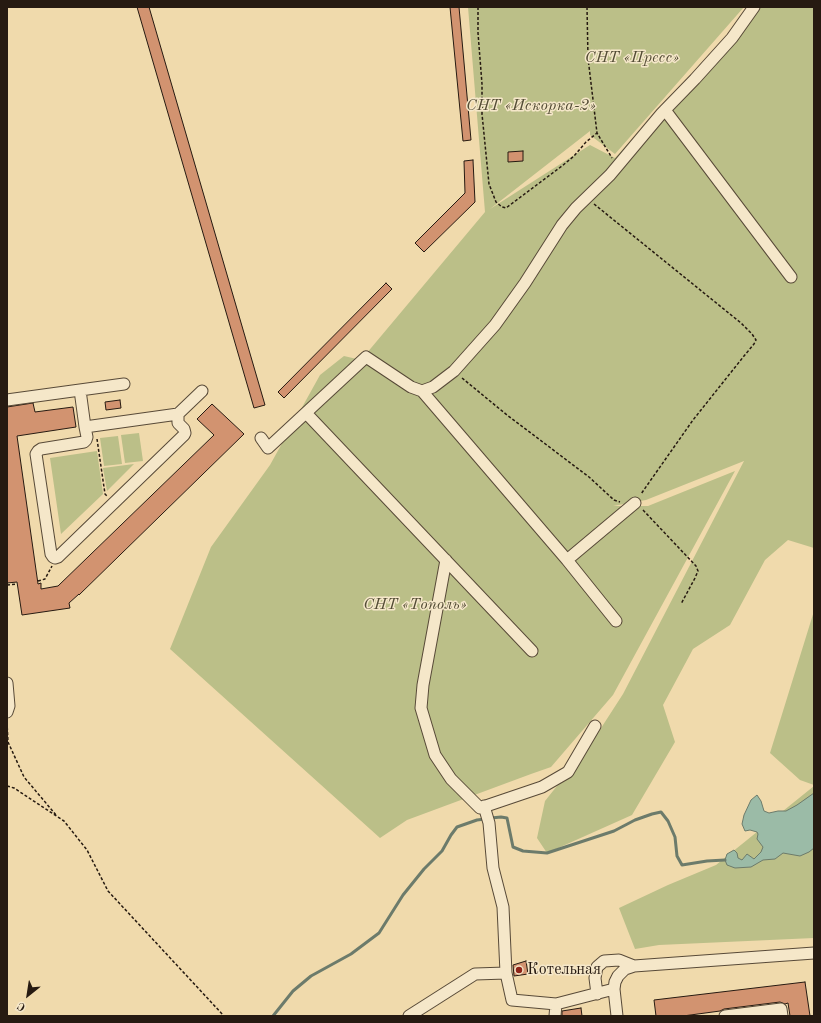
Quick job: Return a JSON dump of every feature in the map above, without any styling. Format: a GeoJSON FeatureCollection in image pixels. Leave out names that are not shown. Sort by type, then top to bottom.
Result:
{"type":"FeatureCollection","features":[{"type":"Feature","properties":{"kind":"street"},"geometry":{"type":"LineString","coordinates":[[422,391],[433,387],[454,371],[495,325],[525,283],[562,225],[576,208],[610,175],[665,110],[732,38],[754,7]]}},
{"type":"Feature","properties":{"kind":"street"},"geometry":{"type":"LineString","coordinates":[[665,110],[790,277]]}},
{"type":"Feature","properties":{"kind":"street"},"geometry":{"type":"LineString","coordinates":[[261,438],[268,448],[366,357],[411,387],[422,391],[567,560],[616,621]]}},
{"type":"Feature","properties":{"kind":"street"},"geometry":{"type":"LineString","coordinates":[[7,400],[124,384]]}},
{"type":"Feature","properties":{"kind":"street"},"geometry":{"type":"LineString","coordinates":[[80,390],[90,426],[86,440],[84,442],[41,449],[36,454],[51,554],[52,557],[56,558],[184,435],[184,430],[178,423],[178,414]]}},
{"type":"Feature","properties":{"kind":"street"},"geometry":{"type":"LineString","coordinates":[[90,426],[178,414],[202,391]]}},
{"type":"Feature","properties":{"kind":"street"},"geometry":{"type":"LineString","coordinates":[[306,413],[532,650]]}},
{"type":"Feature","properties":{"kind":"street"},"geometry":{"type":"LineString","coordinates":[[567,560],[635,503]]}},
{"type":"Feature","properties":{"kind":"street"},"geometry":{"type":"LineString","coordinates":[[446,560],[423,685],[421,708],[435,754],[451,779],[486,814],[493,868],[502,907],[506,973],[512,1000],[556,1004],[614,989]]}},
{"type":"Feature","properties":{"kind":"street"},"geometry":{"type":"LineString","coordinates":[[7,683],[9,706],[7,712]]}},
{"type":"Feature","properties":{"kind":"street"},"geometry":{"type":"LineString","coordinates":[[486,814],[542,787],[568,772],[595,726]]}},
{"type":"Feature","properties":{"kind":"street"},"geometry":{"type":"LineString","coordinates":[[617,1016],[614,989],[615,982],[618,976],[625,969],[634,966],[814,954]]}},
{"type":"Feature","properties":{"kind":"street"},"geometry":{"type":"LineString","coordinates":[[597,994],[595,978],[596,967],[604,960],[619,960],[634,966]]}},
{"type":"Feature","properties":{"kind":"street"},"geometry":{"type":"LineString","coordinates":[[409,1016],[475,974],[506,973]]}},
{"type":"Feature","properties":{"kind":"street"},"geometry":{"type":"LineString","coordinates":[[555,1016],[556,1004]]}},
{"type":"Feature","properties":{"kind":"street"},"geometry":{"type":"LineString","coordinates":[[725,1016],[781,1009],[782,1016]]}},
{"type":"Feature","properties":{"kind":"path"},"geometry":{"type":"LineString","coordinates":[[478,7],[482,114],[490,184],[496,202],[502,207],[506,208],[562,166],[597,133]]}},
{"type":"Feature","properties":{"kind":"path"},"geometry":{"type":"LineString","coordinates":[[587,7],[588,58],[597,133],[618,166]]}},
{"type":"Feature","properties":{"kind":"path"},"geometry":{"type":"LineString","coordinates":[[454,371],[507,415],[588,477],[614,500],[626,504],[635,503],[693,420],[756,340],[741,323],[586,198]]}},
{"type":"Feature","properties":{"kind":"path"},"geometry":{"type":"LineString","coordinates":[[90,426],[105,494],[113,504]]}},
{"type":"Feature","properties":{"kind":"path"},"geometry":{"type":"LineString","coordinates":[[635,503],[696,566],[698,571],[681,604]]}},
{"type":"Feature","properties":{"kind":"path"},"geometry":{"type":"LineString","coordinates":[[38,581],[45,579],[56,558]]}},
{"type":"Feature","properties":{"kind":"path"},"geometry":{"type":"LineString","coordinates":[[7,585],[17,584]]}},
{"type":"Feature","properties":{"kind":"path"},"geometry":{"type":"LineString","coordinates":[[8,721],[8,742],[24,777],[57,816]]}},
{"type":"Feature","properties":{"kind":"path"},"geometry":{"type":"LineString","coordinates":[[7,786],[14,788],[64,821],[87,850],[108,891],[224,1016]]}},
{"type":"Feature","properties":{"kind":"green space"},"geometry":{"type":"Polygon","coordinates":[[[468,7],[744,7],[615,154],[590,135],[590,131],[490,209],[590,145],[615,158],[734,28],[750,7],[814,7],[814,548],[788,540],[765,560],[730,625],[693,649],[663,705],[675,742],[632,815],[547,853],[537,838],[545,801],[592,742],[623,694],[744,461],[646,500],[613,506],[648,506],[735,471],[613,695],[551,767],[407,820],[380,838],[170,649],[211,547],[270,465],[320,375],[344,356],[361,360],[485,212],[468,7]]]}},
{"type":"Feature","properties":{"kind":"green space"},"geometry":{"type":"Polygon","coordinates":[[[139,433],[143,461],[125,463],[121,435],[139,433]]]}},
{"type":"Feature","properties":{"kind":"green space"},"geometry":{"type":"Polygon","coordinates":[[[118,436],[122,464],[104,466],[100,438],[118,436]]]}},
{"type":"Feature","properties":{"kind":"green space"},"geometry":{"type":"Polygon","coordinates":[[[97,451],[103,494],[61,534],[50,458],[97,451]]]}},
{"type":"Feature","properties":{"kind":"green space"},"geometry":{"type":"Polygon","coordinates":[[[134,464],[107,491],[103,468],[134,464]]]}},
{"type":"Feature","properties":{"kind":"green space"},"geometry":{"type":"Polygon","coordinates":[[[814,611],[814,785],[800,780],[770,753],[814,611]]]}},
{"type":"Feature","properties":{"kind":"green space"},"geometry":{"type":"Polygon","coordinates":[[[814,786],[814,938],[659,945],[635,949],[619,908],[716,865],[814,786]]]}},
{"type":"Feature","properties":{"kind":"shaded area"},"geometry":{"type":"Polygon","coordinates":[[[814,793],[814,848],[800,856],[783,853],[775,859],[763,860],[751,867],[735,868],[727,865],[725,860],[727,854],[734,850],[737,853],[738,858],[742,860],[747,854],[754,859],[761,852],[763,847],[757,839],[757,832],[750,830],[745,831],[742,824],[744,815],[751,800],[757,795],[761,801],[764,811],[769,813],[786,811],[814,793]]]}},
{"type":"Feature","properties":{"kind":"building"},"geometry":{"type":"Polygon","coordinates":[[[137,7],[149,7],[265,405],[254,408],[137,7]]]}},
{"type":"Feature","properties":{"kind":"building"},"geometry":{"type":"Polygon","coordinates":[[[450,7],[459,7],[471,140],[463,141],[450,7]]]}},
{"type":"Feature","properties":{"kind":"building"},"geometry":{"type":"Polygon","coordinates":[[[523,151],[523,161],[508,162],[508,152],[523,151]]]}},
{"type":"Feature","properties":{"kind":"building"},"geometry":{"type":"Polygon","coordinates":[[[473,160],[475,202],[424,252],[415,243],[465,193],[464,161],[473,160]]]}},
{"type":"Feature","properties":{"kind":"building"},"geometry":{"type":"Polygon","coordinates":[[[386,283],[392,289],[284,398],[278,392],[386,283]]]}},
{"type":"Feature","properties":{"kind":"building"},"geometry":{"type":"Polygon","coordinates":[[[120,400],[121,408],[106,410],[105,402],[120,400]]]}},
{"type":"Feature","properties":{"kind":"building"},"geometry":{"type":"Polygon","coordinates":[[[33,403],[35,412],[73,407],[76,427],[17,436],[38,584],[41,583],[41,589],[58,586],[214,435],[197,419],[212,404],[244,434],[69,603],[70,608],[22,615],[17,582],[7,583],[7,407],[33,403]]]}},
{"type":"Feature","properties":{"kind":"building","name":"Котельная"},"geometry":{"type":"Polygon","coordinates":[[[526,961],[528,974],[514,976],[513,965],[526,961]]]}},
{"type":"Feature","properties":{"kind":"building"},"geometry":{"type":"Polygon","coordinates":[[[805,982],[810,1016],[790,1016],[788,1003],[785,1004],[780,1002],[683,1016],[656,1016],[654,1000],[805,982]]]}},
{"type":"Feature","properties":{"kind":"building"},"geometry":{"type":"Polygon","coordinates":[[[581,1008],[582,1016],[562,1016],[562,1011],[581,1008]]]}},
{"type":"Feature","properties":{"kind":"waterway"},"geometry":{"type":"LineString","coordinates":[[491,818],[507,818],[513,847],[523,851],[547,853],[614,831],[635,820],[661,812],[668,821],[675,837],[677,856],[682,865],[725,860]]}},
{"type":"Feature","properties":{"kind":"waterway"},"geometry":{"type":"LineString","coordinates":[[273,1016],[293,991],[311,976],[351,954],[379,933],[403,895],[424,869],[442,851],[457,827],[477,820],[485,819]]}},
{"type":"Feature","properties":{"kind":"place","name":"Котельная"},"geometry":{"type":"Point","coordinates":[519,970]}},
{"type":"Feature","properties":{"kind":"park label","name":"СНТ «Пресс»"},"geometry":{"type":"Point","coordinates":[632,58]}},
{"type":"Feature","properties":{"kind":"park label","name":"СНТ «Искорка-2»"},"geometry":{"type":"Point","coordinates":[531,106]}},
{"type":"Feature","properties":{"kind":"park label","name":"СНТ «Тополь»"},"geometry":{"type":"Point","coordinates":[415,605]}}]}
